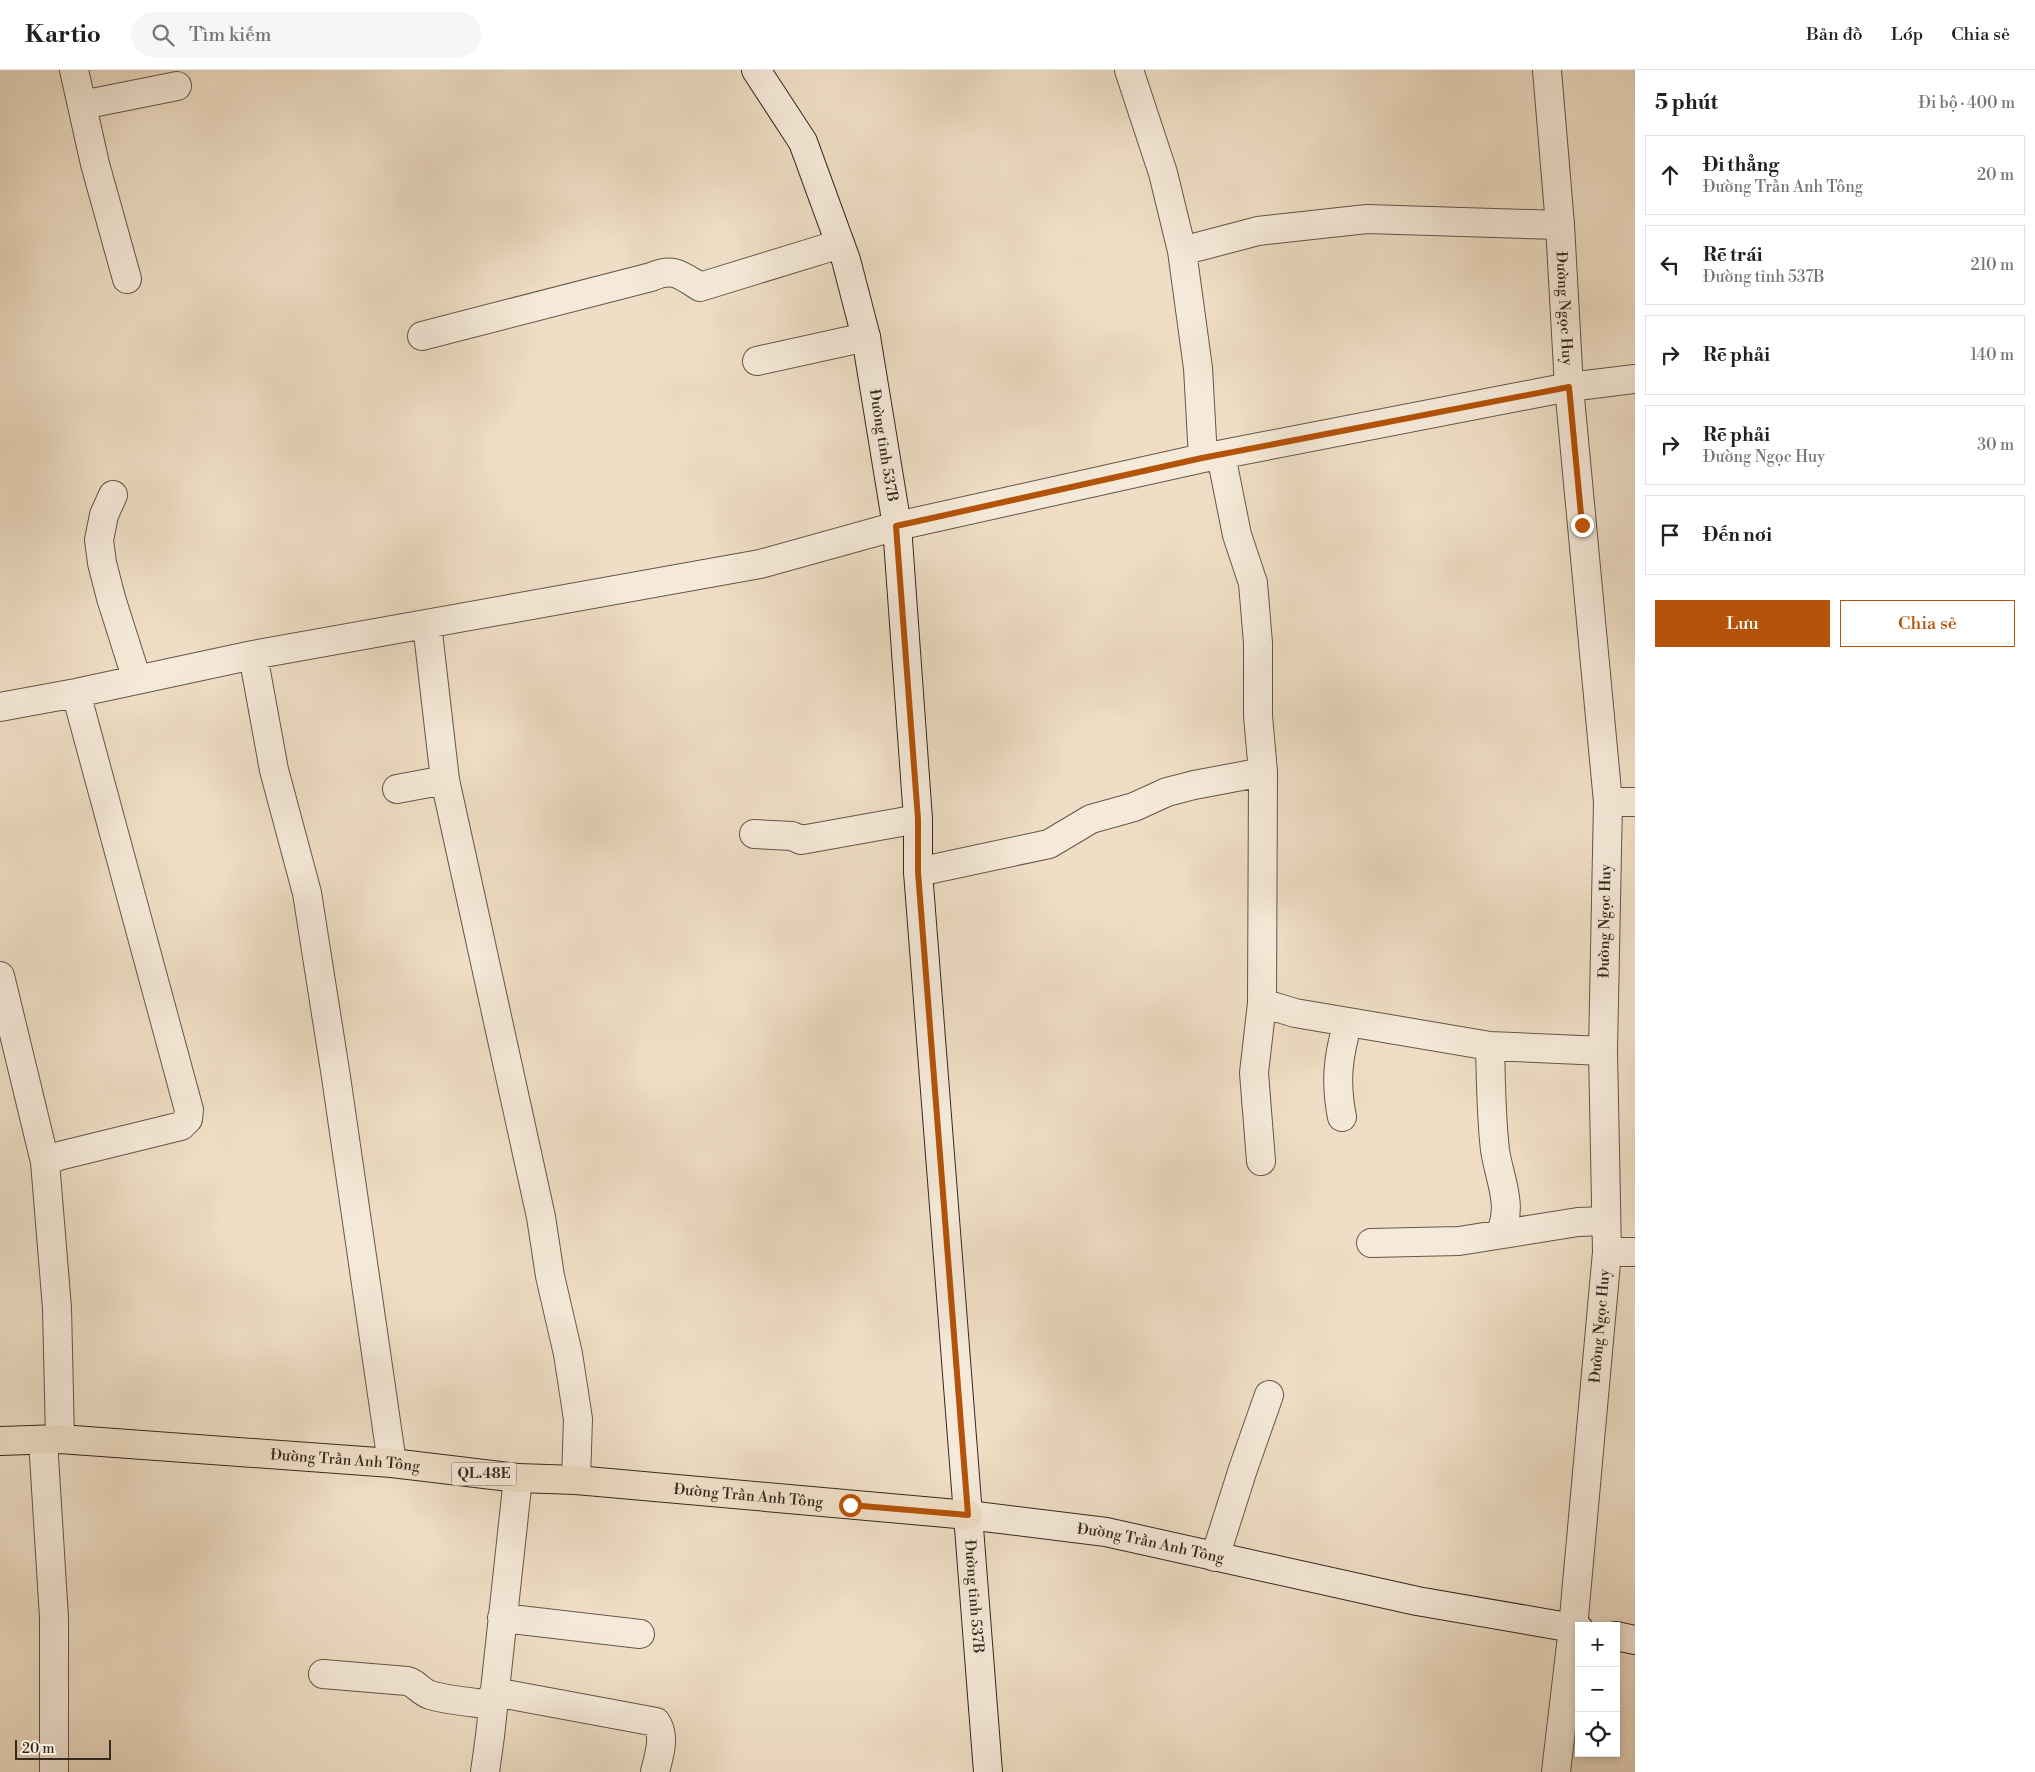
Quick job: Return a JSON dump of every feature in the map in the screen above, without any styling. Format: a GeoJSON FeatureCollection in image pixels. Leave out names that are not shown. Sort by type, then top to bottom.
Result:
{"type":"FeatureCollection","features":[{"type":"Feature","properties":{"kind":"main road","name":"Đường Trần Anh Tông"},"geometry":{"type":"LineString","coordinates":[[0,1441],[51,1440],[392,1463],[518,1478],[576,1480],[968,1515]]}},
{"type":"Feature","properties":{"kind":"street"},"geometry":{"type":"LineString","coordinates":[[74,70],[95,164],[126,279]]}},
{"type":"Feature","properties":{"kind":"street","name":"Đường tỉnh 537B"},"geometry":{"type":"LineString","coordinates":[[756,70],[803,142],[840,244],[866,337],[896,526],[918,819],[918,872],[988,1772]]}},
{"type":"Feature","properties":{"kind":"street"},"geometry":{"type":"LineString","coordinates":[[1130,70],[1163,173],[1182,251],[1212,456],[1252,583],[1258,642],[1258,716],[1263,772],[1262,1003],[1254,1073],[1261,1160]]}},
{"type":"Feature","properties":{"kind":"street","name":"Đường Ngọc Huy"},"geometry":{"type":"LineString","coordinates":[[1547,70],[1560,225],[1569,387],[1608,802],[1603,1051],[1607,1252],[1576,1622]]}},
{"type":"Feature","properties":{"kind":"street"},"geometry":{"type":"LineString","coordinates":[[82,105],[177,86]]}},
{"type":"Feature","properties":{"kind":"street"},"geometry":{"type":"LineString","coordinates":[[1182,251],[1258,231],[1359,220],[1398,219],[1436,222],[1560,225]]}},
{"type":"Feature","properties":{"kind":"street"},"geometry":{"type":"LineString","coordinates":[[422,336],[662,273],[677,273],[700,287],[840,244]]}},
{"type":"Feature","properties":{"kind":"street"},"geometry":{"type":"LineString","coordinates":[[757,361],[866,337]]}},
{"type":"Feature","properties":{"kind":"street"},"geometry":{"type":"LineString","coordinates":[[0,707],[76,693],[253,655],[760,564],[896,526],[1212,456],[1569,387],[1635,379]]}},
{"type":"Feature","properties":{"kind":"street"},"geometry":{"type":"LineString","coordinates":[[113,495],[104,515],[99,540],[109,589],[136,680]]}},
{"type":"Feature","properties":{"kind":"street"},"geometry":{"type":"LineString","coordinates":[[427,624],[445,780],[541,1217],[550,1276],[571,1372],[578,1419],[576,1480]]}},
{"type":"Feature","properties":{"kind":"street"},"geometry":{"type":"LineString","coordinates":[[253,655],[274,770],[307,893],[336,1077],[392,1463]]}},
{"type":"Feature","properties":{"kind":"street"},"geometry":{"type":"LineString","coordinates":[[44,1162],[59,1156],[181,1126],[188,1118],[189,1110],[76,693]]}},
{"type":"Feature","properties":{"kind":"street"},"geometry":{"type":"LineString","coordinates":[[918,872],[1049,844],[1091,820],[1134,807],[1167,792],[1263,772]]}},
{"type":"Feature","properties":{"kind":"street"},"geometry":{"type":"LineString","coordinates":[[397,789],[445,780]]}},
{"type":"Feature","properties":{"kind":"street"},"geometry":{"type":"LineString","coordinates":[[1608,802],[1635,802]]}},
{"type":"Feature","properties":{"kind":"street"},"geometry":{"type":"LineString","coordinates":[[754,834],[792,836],[801,840],[918,819]]}},
{"type":"Feature","properties":{"kind":"street"},"geometry":{"type":"LineString","coordinates":[[0,976],[44,1162],[58,1308],[51,1440],[54,1772]]}},
{"type":"Feature","properties":{"kind":"street"},"geometry":{"type":"LineString","coordinates":[[1262,1003],[1295,1013],[1490,1046],[1603,1051]]}},
{"type":"Feature","properties":{"kind":"street"},"geometry":{"type":"LineString","coordinates":[[1342,1117],[1337,1077],[1340,1050],[1348,1022]]}},
{"type":"Feature","properties":{"kind":"street"},"geometry":{"type":"LineString","coordinates":[[1490,1046],[1495,1151],[1506,1199],[1506,1210],[1500,1233]]}},
{"type":"Feature","properties":{"kind":"street"},"geometry":{"type":"LineString","coordinates":[[1371,1243],[1459,1241],[1578,1222],[1606,1221]]}},
{"type":"Feature","properties":{"kind":"street"},"geometry":{"type":"LineString","coordinates":[[1607,1252],[1635,1252]]}},
{"type":"Feature","properties":{"kind":"street"},"geometry":{"type":"LineString","coordinates":[[1215,1556],[1269,1395]]}},
{"type":"Feature","properties":{"kind":"street"},"geometry":{"type":"LineString","coordinates":[[485,1772],[518,1478]]}},
{"type":"Feature","properties":{"kind":"street","name":"Đường Trần Anh Tông"},"geometry":{"type":"LineString","coordinates":[[968,1515],[1106,1532],[1417,1600],[1575,1628]]}},
{"type":"Feature","properties":{"kind":"street"},"geometry":{"type":"LineString","coordinates":[[502,1618],[640,1634]]}},
{"type":"Feature","properties":{"kind":"street","name":"Đường Ngọc Huy"},"geometry":{"type":"LineString","coordinates":[[1556,1772],[1575,1635]]}},
{"type":"Feature","properties":{"kind":"street"},"geometry":{"type":"LineString","coordinates":[[1620,1637],[1635,1640]]}},
{"type":"Feature","properties":{"kind":"street"},"geometry":{"type":"LineString","coordinates":[[323,1674],[407,1681],[412,1682],[419,1690],[431,1695],[494,1698],[656,1722],[661,1730],[662,1739],[655,1772]]}},
{"type":"Feature","properties":{"kind":"route"},"geometry":{"type":"LineString","coordinates":[[850,1505],[968,1515],[918,872],[918,819],[896,526],[1202,458],[1569,387],[1582,525]]}}]}
